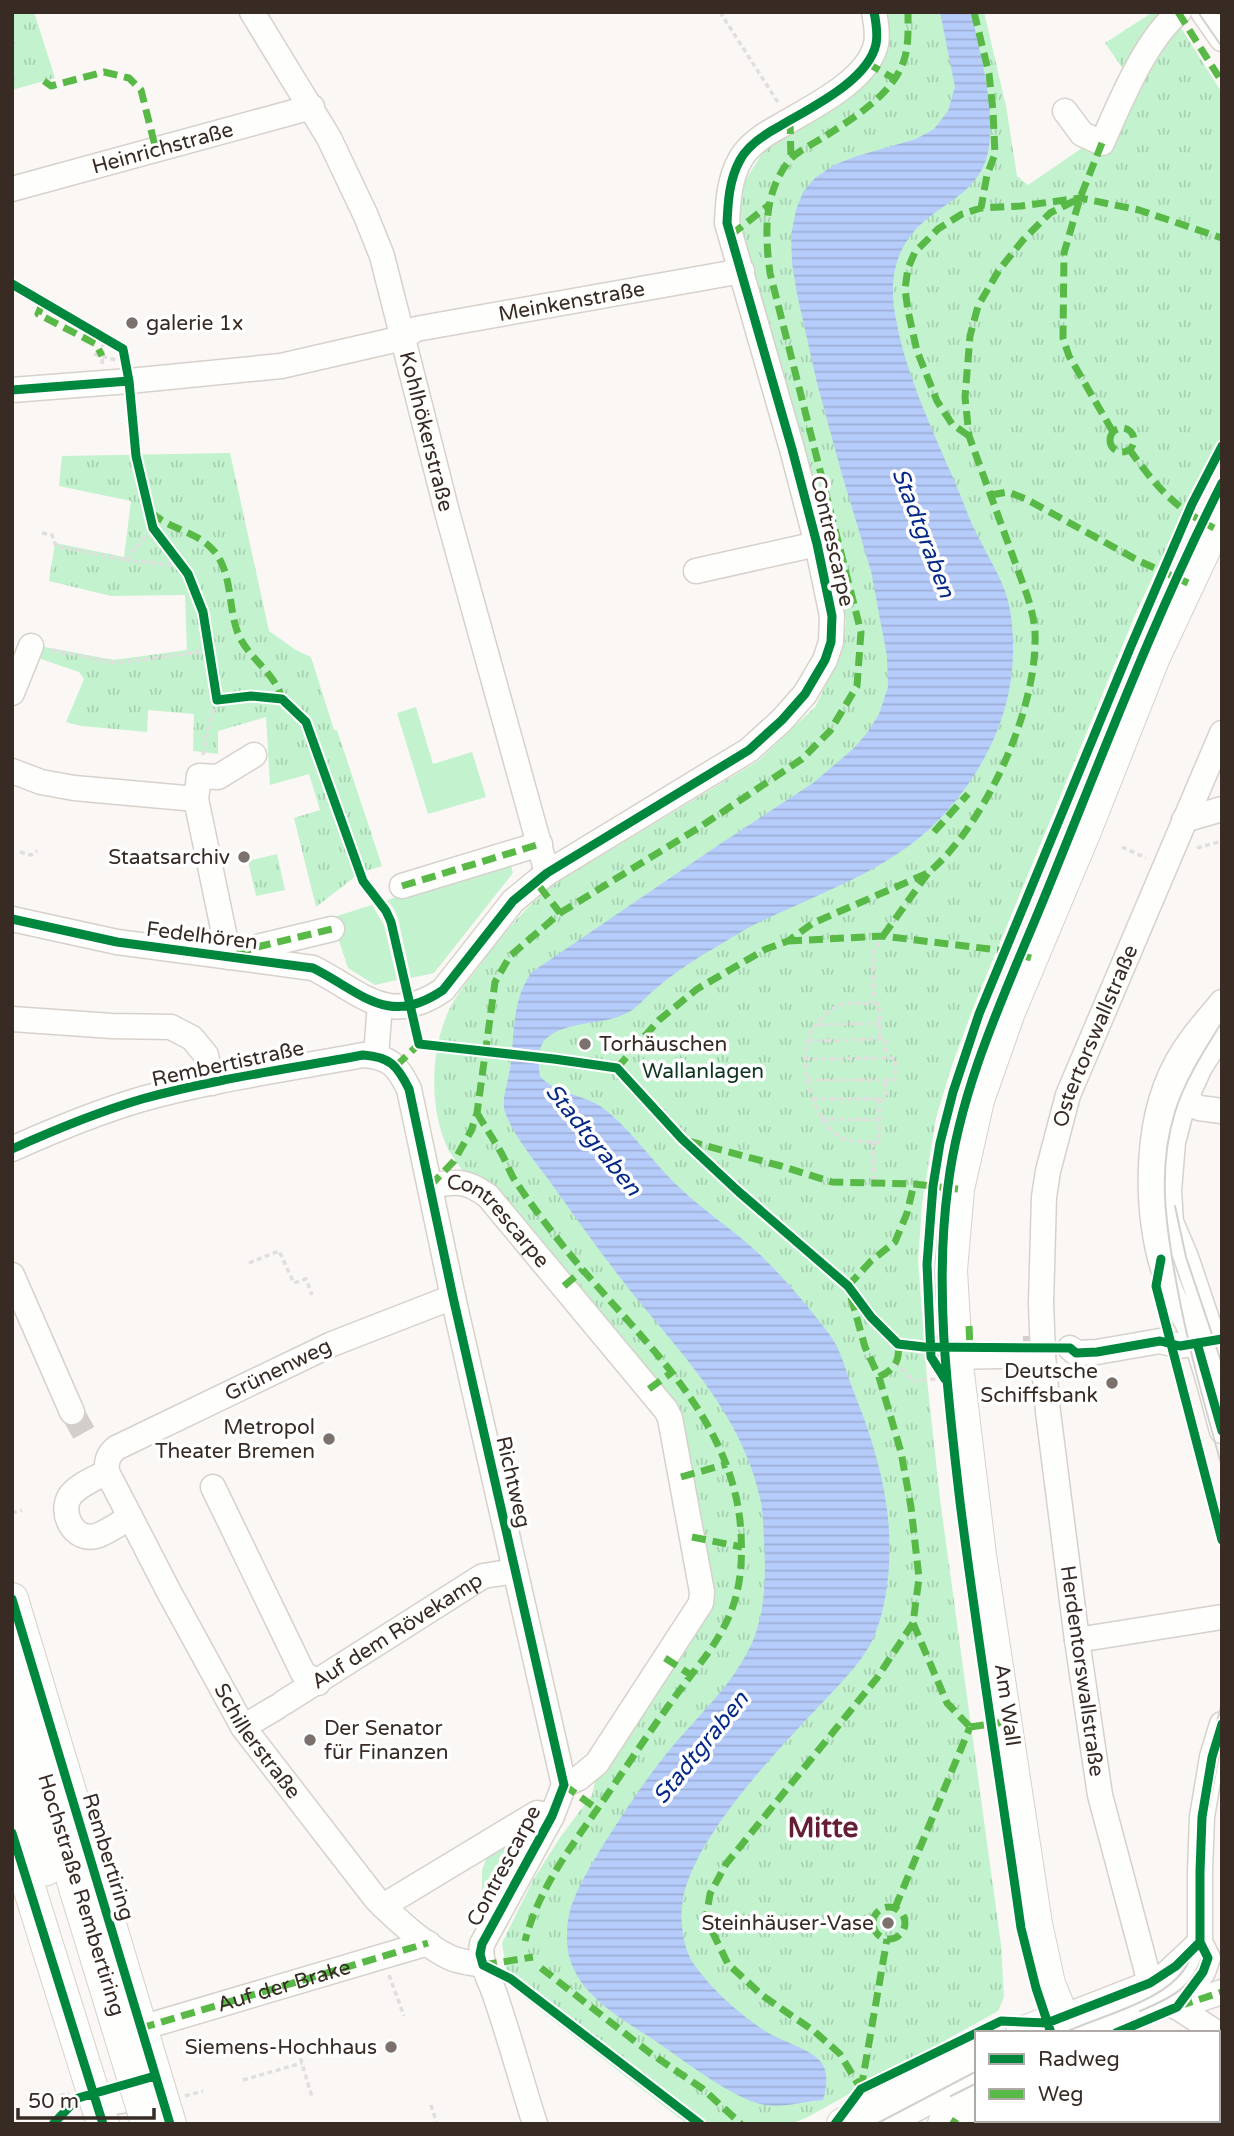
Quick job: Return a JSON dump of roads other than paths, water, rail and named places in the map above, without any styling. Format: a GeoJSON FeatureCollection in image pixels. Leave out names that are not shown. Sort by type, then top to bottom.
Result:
{"type":"FeatureCollection","features":[{"type":"Feature","properties":{"kind":"highway","name":"Hochstraße Rembertiring"},"geometry":{"type":"LineString","coordinates":[[12,1665],[49,1910],[151,2124]]}},
{"type":"Feature","properties":{"kind":"highway","name":"Hochstraße Rembertiring"},"geometry":{"type":"LineString","coordinates":[[12,1757],[49,1910],[108,2118]]}},
{"type":"Feature","properties":{"kind":"main road","name":"Am Wall"},"geometry":{"type":"LineString","coordinates":[[1069,2028],[1049,1984],[1034,1911],[980,1555],[944,1363],[958,1189],[978,1100],[1009,1012],[1154,657],[1222,512]]}},
{"type":"Feature","properties":{"kind":"main road","name":"Rembertiring"},"geometry":{"type":"LineString","coordinates":[[12,1600],[170,2124]]}},
{"type":"Feature","properties":{"kind":"main road"},"geometry":{"type":"LineString","coordinates":[[12,1833],[49,1910]]}},
{"type":"Feature","properties":{"kind":"main road"},"geometry":{"type":"LineString","coordinates":[[1041,2031],[1069,2028]]}},
{"type":"Feature","properties":{"kind":"main road"},"geometry":{"type":"LineString","coordinates":[[843,2124],[975,2056]]}},
{"type":"Feature","properties":{"kind":"main road"},"geometry":{"type":"LineString","coordinates":[[944,2124],[975,2107]]}},
{"type":"Feature","properties":{"kind":"street","name":"Kohlhökerstraße"},"geometry":{"type":"LineString","coordinates":[[252,12],[329,138],[382,256],[476,621],[547,873]]}},
{"type":"Feature","properties":{"kind":"street","name":"Contrescarpe"},"geometry":{"type":"LineString","coordinates":[[380,1004],[402,1007],[418,1004],[443,990],[513,901],[547,873],[749,750],[806,694],[825,660],[831,642],[832,616],[817,544],[792,449],[727,223],[729,189],[740,160],[751,146],[832,95],[867,63],[876,44],[877,25],[874,12]]}},
{"type":"Feature","properties":{"kind":"street"},"geometry":{"type":"LineString","coordinates":[[1065,111],[1082,134],[1102,143],[1145,56],[1159,34],[1179,12]]}},
{"type":"Feature","properties":{"kind":"street"},"geometry":{"type":"LineString","coordinates":[[1203,12],[1222,39]]}},
{"type":"Feature","properties":{"kind":"street","name":"Heinrichstraße"},"geometry":{"type":"LineString","coordinates":[[12,189],[312,107]]}},
{"type":"Feature","properties":{"kind":"street","name":"Meinkenstraße"},"geometry":{"type":"LineString","coordinates":[[12,390],[281,366],[403,338],[416,329],[742,271]]}},
{"type":"Feature","properties":{"kind":"street"},"geometry":{"type":"LineString","coordinates":[[696,571],[817,544]]}},
{"type":"Feature","properties":{"kind":"street"},"geometry":{"type":"LineString","coordinates":[[12,693],[31,646]]}},
{"type":"Feature","properties":{"kind":"street","name":"Ostertorswallstraße"},"geometry":{"type":"LineString","coordinates":[[1062,1352],[1041,1303],[1044,1197],[1054,1145],[1068,1095],[1222,733]]}},
{"type":"Feature","properties":{"kind":"street"},"geometry":{"type":"LineString","coordinates":[[12,771],[41,782],[74,788],[198,788],[254,755]]}},
{"type":"Feature","properties":{"kind":"street"},"geometry":{"type":"LineString","coordinates":[[198,788],[229,957],[257,947],[332,929]]}},
{"type":"Feature","properties":{"kind":"street"},"geometry":{"type":"LineString","coordinates":[[1184,820],[1222,809]]}},
{"type":"Feature","properties":{"kind":"street"},"geometry":{"type":"LineString","coordinates":[[402,886],[540,844]]}},
{"type":"Feature","properties":{"kind":"street","name":"Fedelhören"},"geometry":{"type":"LineString","coordinates":[[12,919],[117,942],[313,968],[365,999],[380,1004]]}},
{"type":"Feature","properties":{"kind":"street"},"geometry":{"type":"LineString","coordinates":[[1181,1308],[1171,1257],[1169,1191],[1173,1142],[1193,1102],[1184,1048],[1222,1002]]}},
{"type":"Feature","properties":{"kind":"street"},"geometry":{"type":"LineString","coordinates":[[376,1056],[380,1004]]}},
{"type":"Feature","properties":{"kind":"street"},"geometry":{"type":"LineString","coordinates":[[12,1019],[171,1027],[191,1038],[206,1055],[212,1083]]}},
{"type":"Feature","properties":{"kind":"street"},"geometry":{"type":"LineString","coordinates":[[1222,1032],[1200,1067],[1185,1158],[1186,1208],[1215,1344],[1222,1432]]}},
{"type":"Feature","properties":{"kind":"street","name":"Rembertistraße"},"geometry":{"type":"LineString","coordinates":[[12,1149],[56,1129],[132,1103],[212,1083],[363,1055],[376,1056]]}},
{"type":"Feature","properties":{"kind":"street","name":"Contrescarpe"},"geometry":{"type":"LineString","coordinates":[[376,1056],[396,1066],[409,1089],[430,1186],[453,1183],[472,1185],[488,1196],[666,1410],[670,1418],[702,1592],[701,1603],[597,1763],[579,1778],[564,1785],[552,1816],[482,1944],[480,1954],[535,2124]]}},
{"type":"Feature","properties":{"kind":"street"},"geometry":{"type":"LineString","coordinates":[[1193,1102],[1161,1100],[1152,1149],[1152,1211],[1171,1293],[1181,1308],[1215,1344]]}},
{"type":"Feature","properties":{"kind":"street","name":"Richtweg"},"geometry":{"type":"LineString","coordinates":[[430,1186],[564,1785]]}},
{"type":"Feature","properties":{"kind":"street"},"geometry":{"type":"LineString","coordinates":[[1171,1222],[1186,1256],[1215,1344]]}},
{"type":"Feature","properties":{"kind":"street"},"geometry":{"type":"LineString","coordinates":[[12,1275],[72,1412]]}},
{"type":"Feature","properties":{"kind":"street","name":"Grünenweg"},"geometry":{"type":"LineString","coordinates":[[130,1517],[96,1536],[84,1535],[70,1525],[66,1511],[69,1497],[103,1458],[117,1448],[332,1344],[453,1297]]}},
{"type":"Feature","properties":{"kind":"street"},"geometry":{"type":"LineString","coordinates":[[944,1363],[1062,1352],[1097,1352],[1160,1341],[1180,1346],[1215,1344]]}},
{"type":"Feature","properties":{"kind":"street","name":"Herdentorswallstraße"},"geometry":{"type":"LineString","coordinates":[[1062,1352],[1048,1412],[1077,1640],[1100,1795],[1150,1983]]}},
{"type":"Feature","properties":{"kind":"street","name":"Schillerstraße"},"geometry":{"type":"LineString","coordinates":[[103,1458],[169,1592],[243,1727],[383,1906],[428,1943],[450,1957],[484,1965]]}},
{"type":"Feature","properties":{"kind":"street"},"geometry":{"type":"LineString","coordinates":[[213,1487],[303,1673],[318,1683]]}},
{"type":"Feature","properties":{"kind":"street","name":"Auf dem Rövekamp"},"geometry":{"type":"LineString","coordinates":[[243,1727],[318,1683],[483,1576],[516,1571]]}},
{"type":"Feature","properties":{"kind":"street"},"geometry":{"type":"LineString","coordinates":[[1077,1640],[1222,1617]]}},
{"type":"Feature","properties":{"kind":"street"},"geometry":{"type":"LineString","coordinates":[[1177,2007],[1203,1972],[1200,1871],[1202,1817],[1222,1724]]}},
{"type":"Feature","properties":{"kind":"street"},"geometry":{"type":"LineString","coordinates":[[383,1906],[537,1813],[552,1816]]}},
{"type":"Feature","properties":{"kind":"street","name":"Auf der Brake"},"geometry":{"type":"LineString","coordinates":[[141,2028],[428,1943]]}},
{"type":"Feature","properties":{"kind":"street"},"geometry":{"type":"LineString","coordinates":[[1069,2028],[1170,1992],[1180,1984],[1204,1950]]}},
{"type":"Feature","properties":{"kind":"street"},"geometry":{"type":"LineString","coordinates":[[1069,2028],[1204,1950]]}},
{"type":"Feature","properties":{"kind":"street"},"geometry":{"type":"LineString","coordinates":[[1121,2031],[1177,2007],[1222,1992]]}},
{"type":"Feature","properties":{"kind":"street"},"geometry":{"type":"LineString","coordinates":[[1177,2007],[1214,2031]]}},
{"type":"Feature","properties":{"kind":"street"},"geometry":{"type":"LineString","coordinates":[[887,2124],[975,2078]]}},
{"type":"Feature","properties":{"kind":"street"},"geometry":{"type":"LineString","coordinates":[[108,2118],[122,2100],[136,2101],[148,2108],[151,2124]]}},
{"type":"Feature","properties":{"kind":"water","name":"Stadtgraben"},"geometry":{"type":"Polygon","coordinates":[[[940,12],[971,12],[987,84],[990,140],[983,166],[972,183],[920,225],[904,246],[895,271],[893,299],[904,354],[918,394],[971,522],[1009,604],[1013,632],[1012,669],[1009,691],[996,734],[975,774],[948,810],[929,830],[908,846],[862,874],[756,924],[704,954],[671,976],[627,1013],[566,1028],[548,1037],[544,1040],[539,1055],[540,1076],[546,1082],[595,1103],[614,1117],[680,1188],[756,1251],[804,1302],[838,1348],[879,1468],[888,1517],[889,1567],[884,1606],[874,1637],[852,1670],[771,1759],[722,1819],[689,1878],[682,1906],[682,1928],[687,1951],[708,1982],[755,2024],[812,2054],[824,2067],[826,2083],[823,2100],[773,2106],[753,2102],[722,2086],[612,2012],[590,1993],[569,1956],[568,1919],[577,1892],[592,1863],[654,1770],[732,1677],[754,1638],[762,1610],[765,1581],[763,1516],[752,1471],[725,1414],[689,1362],[620,1277],[528,1152],[509,1122],[504,1102],[517,1006],[532,972],[813,783],[853,749],[879,714],[888,687],[887,656],[871,571],[817,383],[797,294],[791,235],[803,192],[815,178],[834,165],[857,156],[916,139],[934,129],[948,111],[955,87],[940,12]]]}},
{"type":"Feature","properties":{"kind":"tunnel"},"geometry":{"type":"LineString","coordinates":[[924,1347],[972,1347]]}},
{"type":"Feature","properties":{"kind":"tunnel"},"geometry":{"type":"LineString","coordinates":[[1023,1348],[1055,1348],[1058,1353]]}},
{"type":"Feature","properties":{"kind":"tunnel"},"geometry":{"type":"LineString","coordinates":[[72,1412],[89,1442]]}},
{"type":"Feature","properties":{"kind":"tram line"},"geometry":{"type":"LineString","coordinates":[[1198,12],[1222,47]]}},
{"type":"Feature","properties":{"kind":"tram line"},"geometry":{"type":"LineString","coordinates":[[1222,1022],[1179,1100],[1169,1134],[1165,1177],[1167,1220],[1181,1309],[1222,1467]]}},
{"type":"Feature","properties":{"kind":"tram line"},"geometry":{"type":"LineString","coordinates":[[1175,1206],[1186,1257],[1222,1364]]}},
{"type":"Feature","properties":{"kind":"tram line"},"geometry":{"type":"LineString","coordinates":[[1068,2031],[1153,1995],[1177,1978],[1186,1967],[1192,1954],[1197,1927],[1195,1862],[1200,1802],[1206,1764],[1222,1703]]}},
{"type":"Feature","properties":{"kind":"tram line"},"geometry":{"type":"LineString","coordinates":[[1209,1809],[1219,1754]]}},
{"type":"Feature","properties":{"kind":"tram line"},"geometry":{"type":"LineString","coordinates":[[1140,2011],[1182,1989],[1195,1973],[1205,1949]]}},
{"type":"Feature","properties":{"kind":"tram line"},"geometry":{"type":"LineString","coordinates":[[876,2124],[975,2072]]}},
{"type":"Feature","properties":{"kind":"tram line"},"geometry":{"type":"LineString","coordinates":[[951,2096],[975,2084]]}},
{"type":"Feature","properties":{"kind":"place","name":"galerie 1x"},"geometry":{"type":"Point","coordinates":[132,323]}},
{"type":"Feature","properties":{"kind":"place","name":"Staatsarchiv"},"geometry":{"type":"Point","coordinates":[244,857]}},
{"type":"Feature","properties":{"kind":"place","name":"Torhäuschen"},"geometry":{"type":"Point","coordinates":[585,1044]}},
{"type":"Feature","properties":{"kind":"place","name":"Deutsche Schiffsbank"},"geometry":{"type":"Point","coordinates":[1112,1383]}},
{"type":"Feature","properties":{"kind":"place","name":"Metropol Theater Bremen"},"geometry":{"type":"Point","coordinates":[329,1439]}},
{"type":"Feature","properties":{"kind":"place","name":"Der Senator für Finanzen"},"geometry":{"type":"Point","coordinates":[310,1740]}},
{"type":"Feature","properties":{"kind":"place","name":"Steinhäuser-Vase"},"geometry":{"type":"Point","coordinates":[888,1923]}},
{"type":"Feature","properties":{"kind":"place","name":"Siemens-Hochhaus"},"geometry":{"type":"Point","coordinates":[391,2047]}},
{"type":"Feature","properties":{"kind":"district","name":"Mitte"},"geometry":{"type":"Point","coordinates":[823,1828]}},
{"type":"Feature","properties":{"kind":"park label","name":"Wallanlagen"},"geometry":{"type":"Point","coordinates":[703,1071]}}]}
